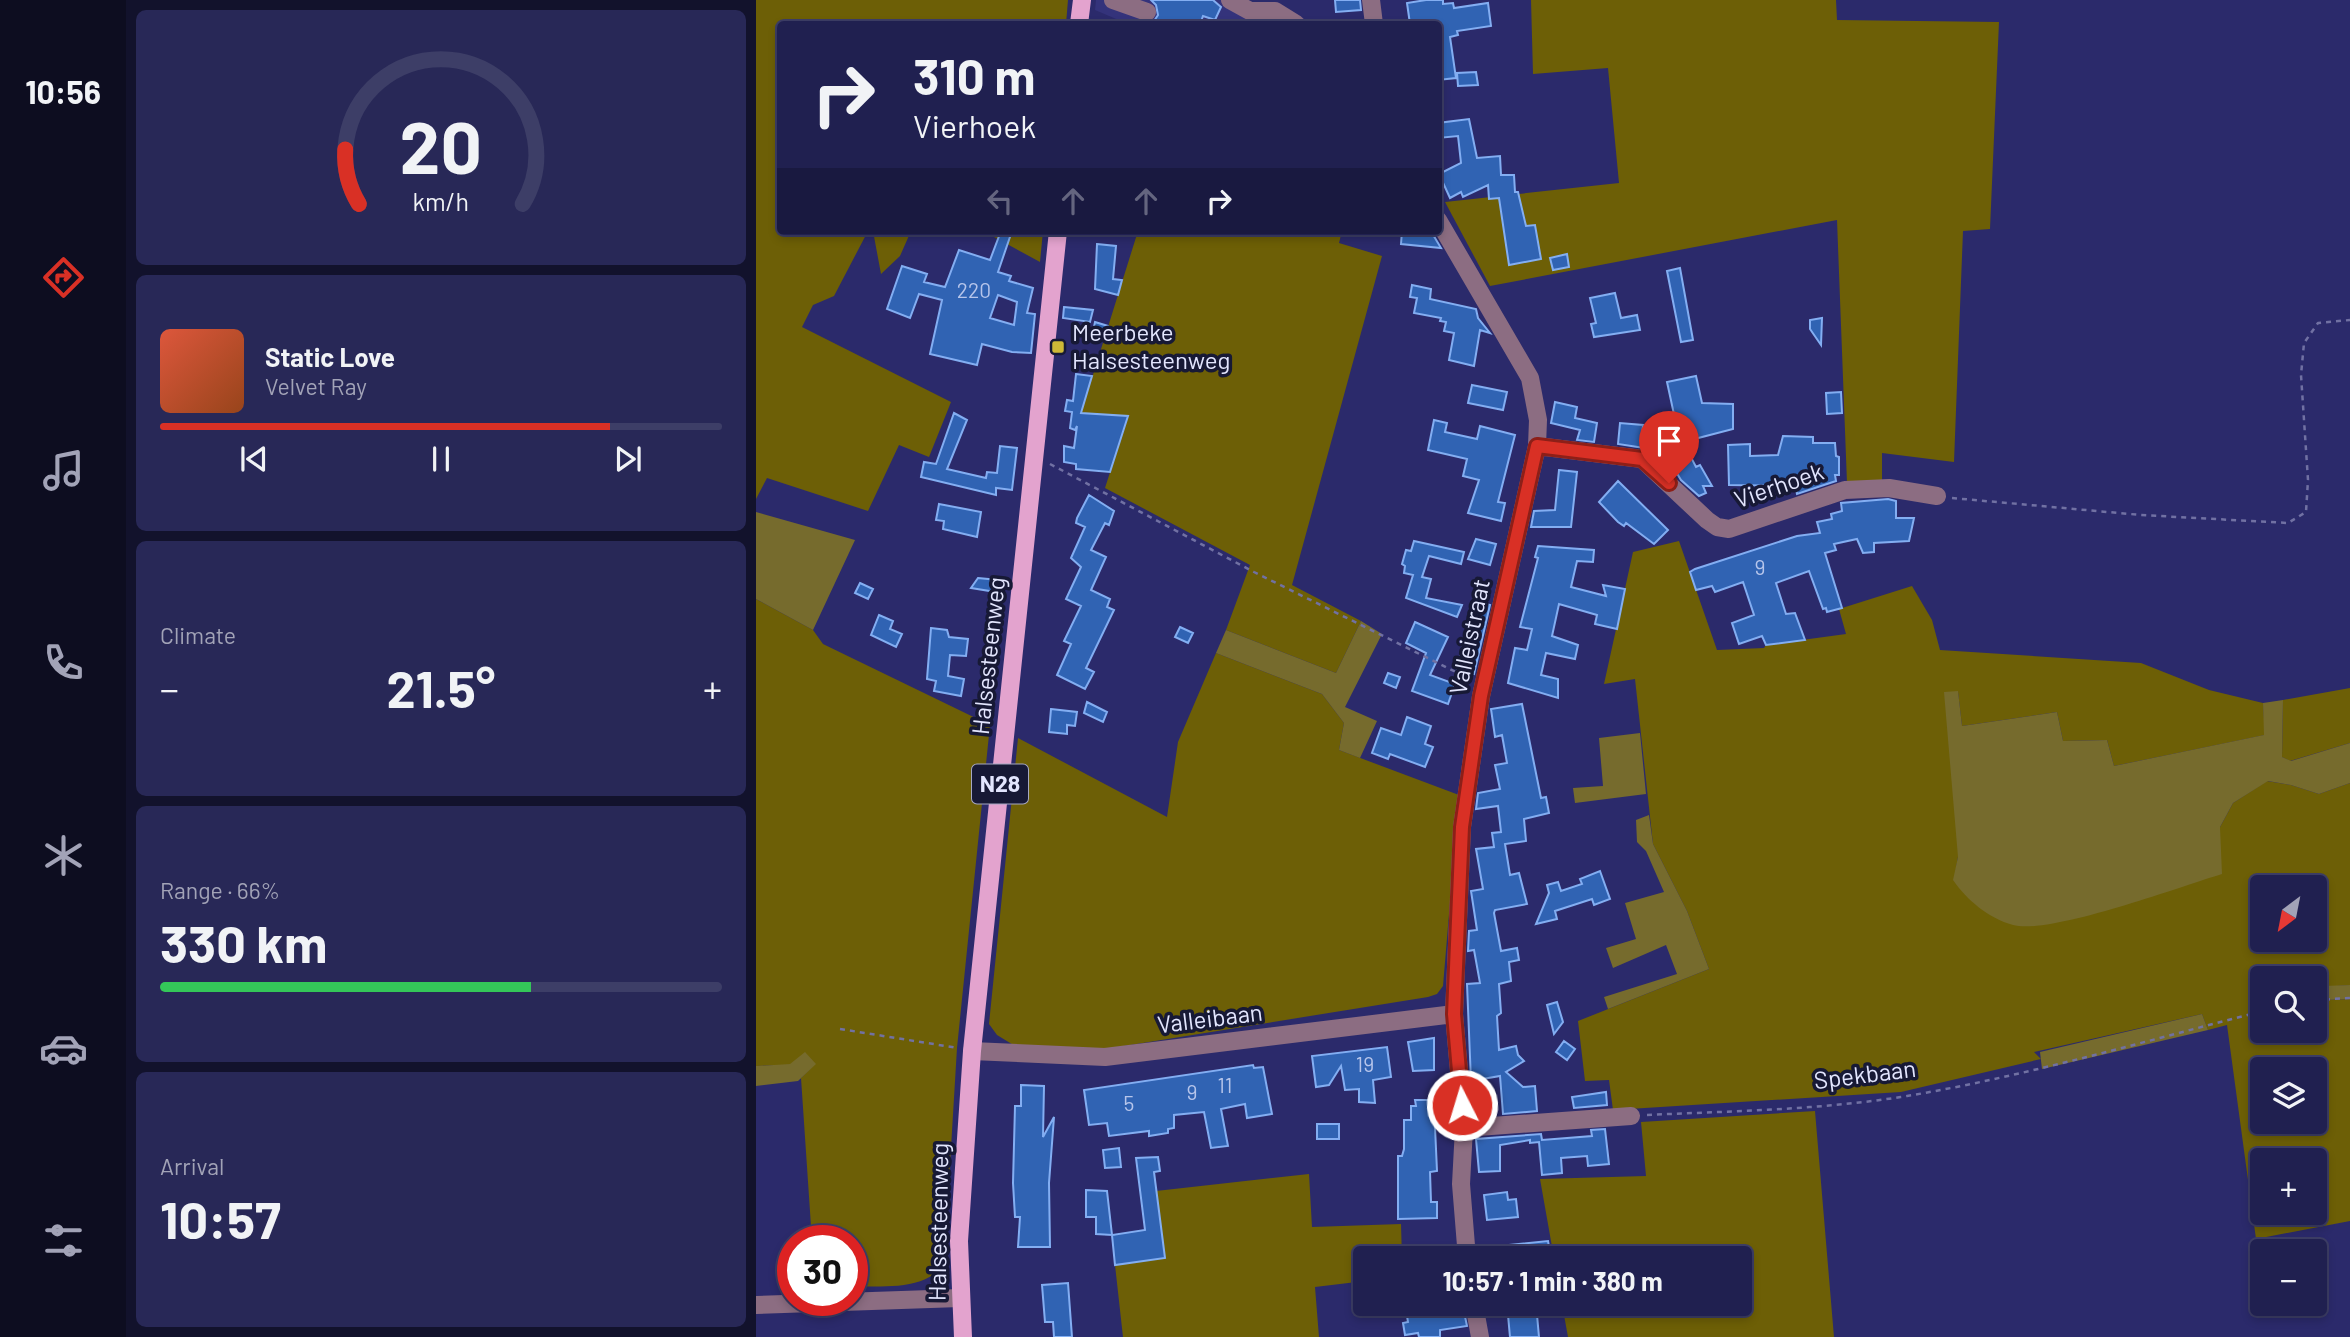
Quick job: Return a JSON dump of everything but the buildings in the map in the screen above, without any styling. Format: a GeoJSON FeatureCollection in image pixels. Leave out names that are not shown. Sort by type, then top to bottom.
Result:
{"type":"FeatureCollection","features":[{"type":"Feature","properties":{"kind":"main road"},"geometry":{"type":"LineString","coordinates":[[1079,21],[1082,0]]}},
{"type":"Feature","properties":{"kind":"main road","name":"Halsesteenweg"},"geometry":{"type":"LineString","coordinates":[[963,1337],[960,1298],[961,1185],[972,1051],[1058,235]]}},
{"type":"Feature","properties":{"kind":"street"},"geometry":{"type":"LineString","coordinates":[[1113,0],[1147,12]]}},
{"type":"Feature","properties":{"kind":"street"},"geometry":{"type":"LineString","coordinates":[[1230,0],[1250,10],[1275,11],[1291,21]]}},
{"type":"Feature","properties":{"kind":"street"},"geometry":{"type":"LineString","coordinates":[[1371,0],[1374,21]]}},
{"type":"Feature","properties":{"kind":"street","name":"Valleistraat"},"geometry":{"type":"LineString","coordinates":[[1442,226],[1530,378],[1538,420],[1537,446],[1484,685],[1462,827],[1454,1014],[1464,1128],[1461,1184],[1466,1246]]}},
{"type":"Feature","properties":{"kind":"street","name":"Vierhoek"},"geometry":{"type":"LineString","coordinates":[[1537,446],[1642,459],[1707,520],[1717,527],[1730,529],[1845,490],[1889,488],[1937,496]]}},
{"type":"Feature","properties":{"kind":"street","name":"Valleibaan"},"geometry":{"type":"LineString","coordinates":[[972,1051],[1105,1057],[1454,1014]]}},
{"type":"Feature","properties":{"kind":"street"},"geometry":{"type":"LineString","coordinates":[[1464,1128],[1631,1116]]}},
{"type":"Feature","properties":{"kind":"street"},"geometry":{"type":"LineString","coordinates":[[756,1305],[960,1298]]}},
{"type":"Feature","properties":{"kind":"street"},"geometry":{"type":"LineString","coordinates":[[1476,1316],[1480,1337]]}},
{"type":"Feature","properties":{"kind":"path"},"geometry":{"type":"LineString","coordinates":[[1937,496],[2141,515],[2288,523],[2306,512],[2308,480],[2301,375],[2304,343],[2318,323],[2350,320]]}},
{"type":"Feature","properties":{"kind":"path"},"geometry":{"type":"LineString","coordinates":[[1034,457],[1254,572],[1484,685]]}},
{"type":"Feature","properties":{"kind":"path"},"geometry":{"type":"LineString","coordinates":[[2327,999],[2350,998]]}},
{"type":"Feature","properties":{"kind":"path","name":"Spekbaan"},"geometry":{"type":"LineString","coordinates":[[1631,1116],[1769,1110],[1904,1097],[2250,1014]]}},
{"type":"Feature","properties":{"kind":"path"},"geometry":{"type":"LineString","coordinates":[[841,1029],[972,1051]]}},
{"type":"Feature","properties":{"kind":"shaded area"},"geometry":{"type":"Polygon","coordinates":[[[756,0],[1068,0],[1066,21],[777,21],[777,235],[866,235],[834,296],[813,305],[802,327],[951,402],[929,457],[899,445],[868,511],[767,478],[756,499],[756,0]]]}},
{"type":"Feature","properties":{"kind":"shaded area"},"geometry":{"type":"Polygon","coordinates":[[[1096,0],[1238,0],[1289,13],[1282,21],[1121,21],[1095,10],[1096,0]]]}},
{"type":"Feature","properties":{"kind":"shaded area"},"geometry":{"type":"Polygon","coordinates":[[[1531,0],[1836,0],[1837,20],[1999,22],[1990,229],[1963,231],[1954,462],[1882,453],[1882,481],[1847,483],[1837,220],[1490,286],[1445,202],[1619,183],[1608,68],[1533,74],[1531,0]]]}},
{"type":"Feature","properties":{"kind":"shaded area"},"geometry":{"type":"Polygon","coordinates":[[[874,235],[909,235],[900,256],[881,274],[874,235]]]}},
{"type":"Feature","properties":{"kind":"shaded area"},"geometry":{"type":"Polygon","coordinates":[[[990,235],[1043,235],[1040,262],[990,235]]]}},
{"type":"Feature","properties":{"kind":"shaded area"},"geometry":{"type":"Polygon","coordinates":[[[1137,235],[1341,235],[1339,243],[1382,256],[1292,585],[1361,621],[1336,673],[1226,630],[1250,565],[1105,488],[1128,416],[1081,413],[1137,235]]]}},
{"type":"Feature","properties":{"kind":"shaded area"},"geometry":{"type":"Polygon","coordinates":[[[756,512],[855,540],[813,630],[756,599],[756,512]]]}},
{"type":"Feature","properties":{"kind":"shaded area"},"geometry":{"type":"Polygon","coordinates":[[[1679,541],[1717,650],[1764,648],[1766,645],[1846,634],[1839,609],[1912,586],[1932,620],[1940,650],[2141,663],[2209,690],[2263,703],[2265,735],[2114,766],[2107,740],[2063,741],[2057,712],[1962,726],[1958,692],[1958,857],[1954,880],[2220,827],[2233,803],[2267,781],[2319,794],[2350,783],[2350,985],[2327,987],[2327,966],[2250,966],[2250,1043],[2327,1043],[2327,1000],[2350,999],[2350,1221],[2256,1239],[2254,1225],[2327,1225],[2327,1148],[2250,1148],[2250,1195],[2227,1025],[2208,1030],[2202,1014],[2034,1052],[2041,1059],[1901,1092],[1613,1110],[1609,1080],[1585,1081],[1578,1021],[1709,969],[1687,911],[1653,844],[1635,679],[1604,684],[1633,552],[1679,541]]]}},
{"type":"Feature","properties":{"kind":"shaded area"},"geometry":{"type":"Polygon","coordinates":[[[756,599],[813,630],[823,644],[990,725],[957,1048],[944,1264],[935,1273],[914,1283],[868,1287],[868,1225],[811,1225],[801,1078],[815,1064],[756,1066],[756,599]]]}},
{"type":"Feature","properties":{"kind":"shaded area"},"geometry":{"type":"Polygon","coordinates":[[[1361,621],[1382,634],[1345,707],[1377,721],[1360,758],[1339,750],[1344,723],[1322,694],[1216,653],[1226,630],[1336,673],[1361,621]]]}},
{"type":"Feature","properties":{"kind":"shaded area"},"geometry":{"type":"Polygon","coordinates":[[[1216,653],[1322,694],[1344,723],[1339,750],[1459,795],[1443,986],[1437,994],[1428,997],[1099,1050],[1015,1046],[997,1035],[989,1024],[1018,738],[1167,817],[1178,742],[1216,653]]]}},
{"type":"Feature","properties":{"kind":"shaded area"},"geometry":{"type":"Polygon","coordinates":[[[2350,688],[2350,743],[2290,761],[2282,757],[2283,700],[2350,688]]]}},
{"type":"Feature","properties":{"kind":"shaded area"},"geometry":{"type":"Polygon","coordinates":[[[1958,691],[1962,726],[2057,712],[2063,741],[2107,740],[2114,766],[2264,735],[2263,703],[2283,700],[2282,757],[2291,761],[2350,743],[2350,783],[2319,794],[2268,781],[2233,803],[2220,827],[2222,874],[2084,917],[2031,926],[2013,925],[1995,918],[1979,907],[1953,880],[1958,857],[1944,692],[1958,691]]]}},
{"type":"Feature","properties":{"kind":"shaded area"},"geometry":{"type":"Polygon","coordinates":[[[1640,733],[1646,794],[1575,803],[1573,788],[1603,786],[1599,738],[1640,733]]]}},
{"type":"Feature","properties":{"kind":"shaded area"},"geometry":{"type":"Polygon","coordinates":[[[1649,815],[1653,844],[1687,911],[1709,969],[1608,1009],[1604,997],[1677,974],[1666,945],[1613,968],[1606,948],[1636,939],[1625,903],[1664,892],[1646,851],[1637,842],[1636,820],[1649,815]]]}},
{"type":"Feature","properties":{"kind":"shaded area"},"geometry":{"type":"Polygon","coordinates":[[[2350,985],[2350,999],[2327,1000],[2327,986],[2350,985]]]}},
{"type":"Feature","properties":{"kind":"shaded area"},"geometry":{"type":"Polygon","coordinates":[[[2202,1014],[2208,1030],[2042,1069],[2040,1052],[2202,1014]]]}},
{"type":"Feature","properties":{"kind":"shaded area"},"geometry":{"type":"Polygon","coordinates":[[[805,1052],[816,1064],[798,1081],[756,1086],[756,1066],[790,1064],[805,1052]]]}},
{"type":"Feature","properties":{"kind":"shaded area"},"geometry":{"type":"Polygon","coordinates":[[[1815,1111],[1834,1337],[1568,1337],[1564,1316],[1752,1316],[1752,1246],[1552,1246],[1540,1179],[1646,1176],[1641,1122],[1815,1111]]]}},
{"type":"Feature","properties":{"kind":"shaded area"},"geometry":{"type":"Polygon","coordinates":[[[1309,1174],[1312,1227],[1401,1224],[1402,1246],[1353,1246],[1353,1282],[1315,1287],[1319,1337],[1123,1337],[1115,1265],[1165,1258],[1156,1191],[1309,1174]]]}},
{"type":"Feature","properties":{"kind":"place","name":"Meerbeke Halsesteenweg"},"geometry":{"type":"Point","coordinates":[1058,347]}},
{"type":"Feature","properties":{"kind":"route"},"geometry":{"type":"LineString","coordinates":[[1462,1105],[1454,1014],[1455,940],[1462,827],[1481,696],[1537,446],[1642,459],[1669,483]]}}]}
